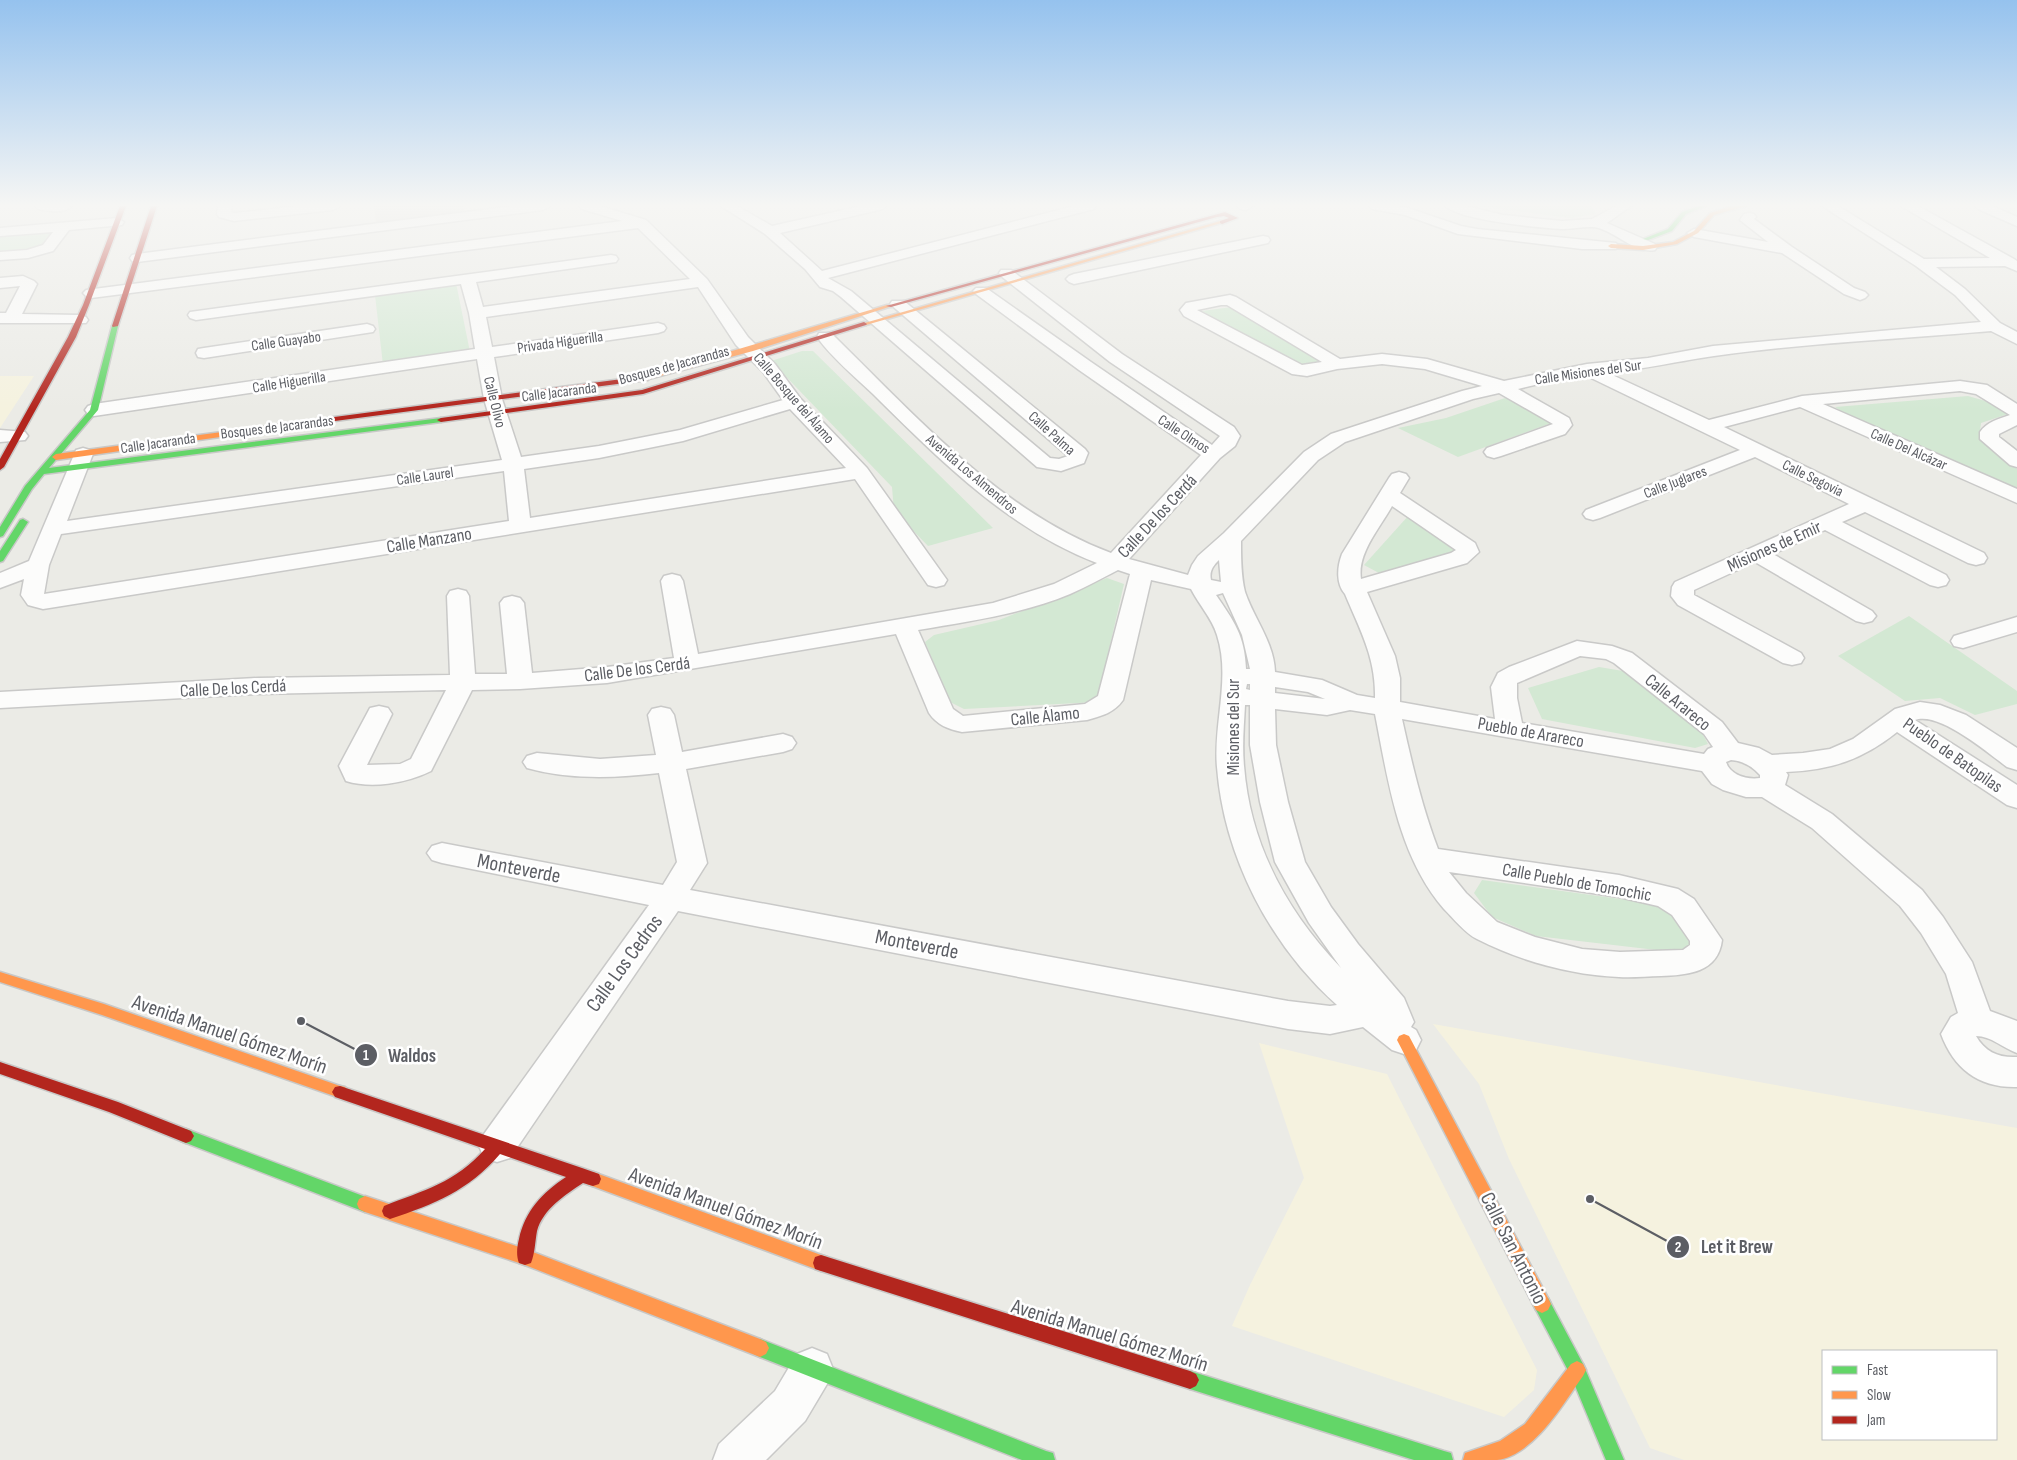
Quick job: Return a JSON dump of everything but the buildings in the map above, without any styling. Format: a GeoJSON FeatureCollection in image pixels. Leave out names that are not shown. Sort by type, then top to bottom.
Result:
{"type":"FeatureCollection","features":[{"type":"Feature","properties":{"kind":"main road"},"geometry":{"type":"LineString","coordinates":[[0,468],[7,442],[52,377],[80,320],[97,274]]}},
{"type":"Feature","properties":{"kind":"main road"},"geometry":{"type":"LineString","coordinates":[[0,534],[28,488],[94,410],[109,332],[132,274]]}},
{"type":"Feature","properties":{"kind":"main road"},"geometry":{"type":"LineString","coordinates":[[903,308],[1017,274]]}},
{"type":"Feature","properties":{"kind":"main road","name":"Bosques de Jacarandas"},"geometry":{"type":"LineString","coordinates":[[41,472],[80,461],[342,434],[495,406],[643,392],[755,353],[825,337],[864,319],[903,308],[981,291],[1012,276],[1028,274]]}},
{"type":"Feature","properties":{"kind":"main road"},"geometry":{"type":"LineString","coordinates":[[755,353],[864,319]]}},
{"type":"Feature","properties":{"kind":"main road"},"geometry":{"type":"LineString","coordinates":[[72,337],[88,335]]}},
{"type":"Feature","properties":{"kind":"main road","name":"Calle Jacaranda"},"geometry":{"type":"LineString","coordinates":[[56,457],[80,461],[345,417],[495,406]]}},
{"type":"Feature","properties":{"kind":"main road"},"geometry":{"type":"LineString","coordinates":[[342,434],[345,417]]}},
{"type":"Feature","properties":{"kind":"main road"},"geometry":{"type":"LineString","coordinates":[[0,559],[26,516],[26,511],[19,503]]}},
{"type":"Feature","properties":{"kind":"main road","name":"Avenida Manuel Gómez Morín"},"geometry":{"type":"LineString","coordinates":[[0,976],[582,1175],[848,1273],[1444,1460]]}},
{"type":"Feature","properties":{"kind":"main road","name":"Calle San Antonio"},"geometry":{"type":"LineString","coordinates":[[1404,1040],[1577,1370],[1615,1460]]}},
{"type":"Feature","properties":{"kind":"main road"},"geometry":{"type":"LineString","coordinates":[[0,1068],[113,1107],[330,1192],[525,1257],[1046,1460]]}},
{"type":"Feature","properties":{"kind":"main road"},"geometry":{"type":"LineString","coordinates":[[390,1211],[427,1200],[461,1182],[472,1174],[497,1146]]}},
{"type":"Feature","properties":{"kind":"main road"},"geometry":{"type":"LineString","coordinates":[[525,1257],[525,1240],[533,1214],[556,1191],[582,1175]]}},
{"type":"Feature","properties":{"kind":"main road"},"geometry":{"type":"LineString","coordinates":[[1472,1460],[1505,1448],[1532,1431],[1577,1370]]}},
{"type":"Feature","properties":{"kind":"street"},"geometry":{"type":"LineString","coordinates":[[91,292],[240,274]]}},
{"type":"Feature","properties":{"kind":"street"},"geometry":{"type":"LineString","coordinates":[[364,274],[369,349]]}},
{"type":"Feature","properties":{"kind":"street"},"geometry":{"type":"LineString","coordinates":[[196,315],[496,274]]}},
{"type":"Feature","properties":{"kind":"street","name":"Calle Bosque del Álamo"},"geometry":{"type":"LineString","coordinates":[[694,274],[702,282],[742,341],[755,353],[794,402],[860,472],[936,580]]}},
{"type":"Feature","properties":{"kind":"street"},"geometry":{"type":"LineString","coordinates":[[818,276],[823,274]]}},
{"type":"Feature","properties":{"kind":"street"},"geometry":{"type":"LineString","coordinates":[[818,276],[825,274]]}},
{"type":"Feature","properties":{"kind":"street"},"geometry":{"type":"LineString","coordinates":[[1823,274],[1849,291],[1860,295]]}},
{"type":"Feature","properties":{"kind":"street"},"geometry":{"type":"LineString","coordinates":[[1936,274],[1960,292],[1994,326],[2017,339]]}},
{"type":"Feature","properties":{"kind":"street","name":"Calle Palma"},"geometry":{"type":"LineString","coordinates":[[818,276],[827,299],[864,319],[955,386],[1044,463],[1060,465],[1077,459],[1078,454],[1074,449],[903,308]]}},
{"type":"Feature","properties":{"kind":"street","name":"Calle Olmos"},"geometry":{"type":"LineString","coordinates":[[981,291],[1085,366],[1213,454],[1228,442],[1230,436],[1228,431],[1116,358],[1012,276]]}},
{"type":"Feature","properties":{"kind":"street","name":"Calle Olivo"},"geometry":{"type":"LineString","coordinates":[[466,278],[477,313],[495,406],[513,463],[520,526]]}},
{"type":"Feature","properties":{"kind":"street"},"geometry":{"type":"LineString","coordinates":[[0,283],[23,281],[29,284],[6,318]]}},
{"type":"Feature","properties":{"kind":"street"},"geometry":{"type":"LineString","coordinates":[[477,313],[702,282]]}},
{"type":"Feature","properties":{"kind":"street"},"geometry":{"type":"LineString","coordinates":[[1337,364],[1230,300],[1221,300],[1189,308],[1190,313],[1292,368],[1292,376],[1296,381],[1306,384],[1316,383],[1324,379],[1318,368],[1337,364],[1382,359],[1406,361],[1458,373],[1500,386],[1562,422],[1564,425],[1558,430],[1494,452]]}},
{"type":"Feature","properties":{"kind":"street"},"geometry":{"type":"LineString","coordinates":[[628,315],[637,331]]}},
{"type":"Feature","properties":{"kind":"street"},"geometry":{"type":"LineString","coordinates":[[6,318],[80,320]]}},
{"type":"Feature","properties":{"kind":"street","name":"Calle Misiones del Sur"},"geometry":{"type":"LineString","coordinates":[[1201,585],[1199,576],[1204,563],[1214,552],[1230,540],[1310,456],[1323,446],[1355,432],[1468,394],[1593,368],[1648,363],[1758,346],[1994,326]]}},
{"type":"Feature","properties":{"kind":"street","name":"Privada Higuerilla"},"geometry":{"type":"LineString","coordinates":[[484,354],[658,328]]}},
{"type":"Feature","properties":{"kind":"street","name":"Avenida Los Almendros"},"geometry":{"type":"LineString","coordinates":[[825,337],[934,444],[995,497],[1057,537],[1114,563],[1234,592]]}},
{"type":"Feature","properties":{"kind":"street","name":"Calle Guayabo"},"geometry":{"type":"LineString","coordinates":[[204,352],[369,349]]}},
{"type":"Feature","properties":{"kind":"street","name":"Calle Higuerilla"},"geometry":{"type":"LineString","coordinates":[[94,410],[369,349],[484,354]]}},
{"type":"Feature","properties":{"kind":"street"},"geometry":{"type":"LineString","coordinates":[[1085,366],[1116,358]]}},
{"type":"Feature","properties":{"kind":"street"},"geometry":{"type":"LineString","coordinates":[[1406,361],[1468,394]]}},
{"type":"Feature","properties":{"kind":"street","name":"Calle Segovia"},"geometry":{"type":"LineString","coordinates":[[1593,368],[1627,389],[1650,398],[1976,558]]}},
{"type":"Feature","properties":{"kind":"street"},"geometry":{"type":"LineString","coordinates":[[1441,378],[1458,373]]}},
{"type":"Feature","properties":{"kind":"street"},"geometry":{"type":"LineString","coordinates":[[955,386],[987,379]]}},
{"type":"Feature","properties":{"kind":"street"},"geometry":{"type":"LineString","coordinates":[[1707,426],[1802,401],[1851,394],[1960,386],[1988,392],[2017,412]]}},
{"type":"Feature","properties":{"kind":"street","name":"Calle Del Alcázar"},"geometry":{"type":"LineString","coordinates":[[1802,401],[2016,497]]}},
{"type":"Feature","properties":{"kind":"street","name":"Calle Laurel"},"geometry":{"type":"LineString","coordinates":[[52,529],[656,441],[683,435],[794,402]]}},
{"type":"Feature","properties":{"kind":"street"},"geometry":{"type":"LineString","coordinates":[[2017,420],[1997,426],[1989,432],[1990,438],[2017,461]]}},
{"type":"Feature","properties":{"kind":"street","name":"Calle Juglares"},"geometry":{"type":"LineString","coordinates":[[1593,514],[1756,450]]}},
{"type":"Feature","properties":{"kind":"street","name":"Calle De los Cerdá"},"geometry":{"type":"LineString","coordinates":[[0,700],[258,686],[463,682],[607,675],[994,610],[1062,589],[1114,563],[1213,454]]}},
{"type":"Feature","properties":{"kind":"street","name":"Calle Manzano"},"geometry":{"type":"LineString","coordinates":[[80,461],[38,565],[32,595],[36,600],[43,602],[860,472]]}},
{"type":"Feature","properties":{"kind":"street"},"geometry":{"type":"LineString","coordinates":[[1352,589],[1459,558],[1468,552],[1468,548],[1395,486],[1372,521],[1349,564],[1349,578],[1352,589],[1383,656],[1388,678],[1387,708]]}},
{"type":"Feature","properties":{"kind":"street","name":"Misiones de Emir"},"geometry":{"type":"LineString","coordinates":[[1792,658],[1686,600],[1682,596],[1683,587],[1828,523],[1865,504]]}},
{"type":"Feature","properties":{"kind":"street"},"geometry":{"type":"LineString","coordinates":[[1828,523],[1938,580]]}},
{"type":"Feature","properties":{"kind":"street"},"geometry":{"type":"LineString","coordinates":[[1230,540],[1230,565],[1234,592]]}},
{"type":"Feature","properties":{"kind":"street"},"geometry":{"type":"LineString","coordinates":[[1757,554],[1864,616]]}},
{"type":"Feature","properties":{"kind":"street"},"geometry":{"type":"LineString","coordinates":[[0,581],[38,565]]}},
{"type":"Feature","properties":{"kind":"street","name":"Calle Álamo"},"geometry":{"type":"LineString","coordinates":[[904,626],[942,713],[954,722],[962,724],[1086,712],[1097,709],[1110,700],[1142,571]]}},
{"type":"Feature","properties":{"kind":"street"},"geometry":{"type":"LineString","coordinates":[[672,580],[687,663]]}},
{"type":"Feature","properties":{"kind":"street","name":"Misiones del Sur"},"geometry":{"type":"LineString","coordinates":[[1201,585],[1224,623],[1232,648],[1233,685],[1230,765],[1240,823],[1250,858],[1270,900],[1302,945],[1336,984],[1380,1010]]}},
{"type":"Feature","properties":{"kind":"street","name":"Misiones del Sur"},"geometry":{"type":"LineString","coordinates":[[1234,592],[1256,641],[1262,664],[1263,745],[1274,802],[1290,862],[1320,915],[1347,953],[1380,1010]]}},
{"type":"Feature","properties":{"kind":"street"},"geometry":{"type":"LineString","coordinates":[[379,714],[353,766],[356,774],[405,773],[421,765],[463,682],[458,596]]}},
{"type":"Feature","properties":{"kind":"street"},"geometry":{"type":"LineString","coordinates":[[512,603],[520,680]]}},
{"type":"Feature","properties":{"kind":"street"},"geometry":{"type":"LineString","coordinates":[[1963,641],[2012,630]]}},
{"type":"Feature","properties":{"kind":"street","name":"Calle Arareco"},"geometry":{"type":"LineString","coordinates":[[1510,728],[1504,690],[1505,681],[1509,676],[1577,648],[1612,653],[1623,658],[1713,728],[1720,757]]}},
{"type":"Feature","properties":{"kind":"street"},"geometry":{"type":"LineString","coordinates":[[1233,685],[1263,689]]}},
{"type":"Feature","properties":{"kind":"street","name":"Pueblo de Arareco"},"geometry":{"type":"LineString","coordinates":[[1263,689],[1327,707],[1350,702],[1510,728],[1720,757],[1749,754],[1766,775]]}},
{"type":"Feature","properties":{"kind":"street","name":"Calle Pueblo de Tomochic"},"geometry":{"type":"LineString","coordinates":[[1387,708],[1408,802],[1427,858],[1455,901],[1486,930],[1529,948],[1582,961],[1620,965],[1688,962],[1699,956],[1706,948],[1706,940],[1684,907],[1667,898],[1619,886],[1427,858]]}},
{"type":"Feature","properties":{"kind":"street","name":"Pueblo de Batopilas"},"geometry":{"type":"LineString","coordinates":[[1897,720],[1920,710],[1940,714],[1968,727],[2017,761]]}},
{"type":"Feature","properties":{"kind":"street","name":"Calle Los Cedros"},"geometry":{"type":"LineString","coordinates":[[497,1146],[534,1090],[671,898],[692,863],[661,715]]}},
{"type":"Feature","properties":{"kind":"street"},"geometry":{"type":"LineString","coordinates":[[1766,775],[1837,756],[1861,746],[1897,720]]}},
{"type":"Feature","properties":{"kind":"street","name":"Pueblo de Batopilas"},"geometry":{"type":"LineString","coordinates":[[1897,720],[2017,798]]}},
{"type":"Feature","properties":{"kind":"street"},"geometry":{"type":"LineString","coordinates":[[537,762],[584,768],[671,764],[783,743]]}},
{"type":"Feature","properties":{"kind":"street"},"geometry":{"type":"LineString","coordinates":[[1766,775],[1911,898],[1932,925],[1961,971],[1977,1022]]}},
{"type":"Feature","properties":{"kind":"street","name":"Monteverde"},"geometry":{"type":"LineString","coordinates":[[442,852],[671,898],[1288,1015],[1330,1020],[1380,1010]]}},
{"type":"Feature","properties":{"kind":"street","name":"Calle San Antonio"},"geometry":{"type":"LineString","coordinates":[[1380,1010],[1404,1040]]}},
{"type":"Feature","properties":{"kind":"street"},"geometry":{"type":"LineString","coordinates":[[2017,1039],[2000,1028],[1977,1022],[1967,1023],[1960,1027],[1958,1034],[1960,1042],[1966,1051],[1987,1066],[2000,1071],[2017,1072]]}},
{"type":"Feature","properties":{"kind":"street"},"geometry":{"type":"LineString","coordinates":[[735,1460],[790,1406],[812,1369]]}},
{"type":"Feature","properties":{"kind":"shaded area"},"geometry":{"type":"Polygon","coordinates":[[[0,376],[34,376],[0,428],[0,376]]]}},
{"type":"Feature","properties":{"kind":"shaded area"},"geometry":{"type":"Polygon","coordinates":[[[1433,1024],[2017,1128],[2017,1460],[1684,1460],[1650,1448],[1509,1159],[1479,1084],[1433,1024]]]}},
{"type":"Feature","properties":{"kind":"shaded area"},"geometry":{"type":"Polygon","coordinates":[[[1259,1043],[1387,1074],[1537,1370],[1534,1390],[1504,1417],[1232,1326],[1250,1285],[1304,1178],[1259,1043]]]}},
{"type":"Feature","properties":{"kind":"green space"},"geometry":{"type":"Polygon","coordinates":[[[456,283],[470,352],[383,365],[375,295],[456,283]]]}},
{"type":"Feature","properties":{"kind":"green space"},"geometry":{"type":"Polygon","coordinates":[[[1232,307],[1328,363],[1302,370],[1202,311],[1232,307]]]}},
{"type":"Feature","properties":{"kind":"green space"},"geometry":{"type":"Polygon","coordinates":[[[802,351],[813,351],[993,528],[928,546],[894,511],[892,487],[771,361],[802,351]]]}},
{"type":"Feature","properties":{"kind":"green space"},"geometry":{"type":"Polygon","coordinates":[[[1968,396],[1989,402],[2008,414],[1981,423],[1979,438],[2017,469],[2017,491],[1842,412],[1835,407],[1968,396]]]}},
{"type":"Feature","properties":{"kind":"green space"},"geometry":{"type":"Polygon","coordinates":[[[1508,397],[1554,422],[1458,457],[1398,428],[1446,418],[1508,397]]]}},
{"type":"Feature","properties":{"kind":"green space"},"geometry":{"type":"Polygon","coordinates":[[[1409,515],[1459,552],[1446,558],[1379,573],[1364,565],[1409,515]]]}},
{"type":"Feature","properties":{"kind":"green space"},"geometry":{"type":"Polygon","coordinates":[[[1107,578],[1124,584],[1097,702],[964,709],[950,702],[925,642],[934,635],[999,620],[1107,578]]]}},
{"type":"Feature","properties":{"kind":"green space"},"geometry":{"type":"Polygon","coordinates":[[[1909,616],[2017,691],[2017,704],[1975,715],[1940,698],[1905,701],[1838,656],[1909,616]]]}},
{"type":"Feature","properties":{"kind":"green space"},"geometry":{"type":"Polygon","coordinates":[[[1599,667],[1629,672],[1701,731],[1708,744],[1695,748],[1542,719],[1528,688],[1599,667]]]}},
{"type":"Feature","properties":{"kind":"green space"},"geometry":{"type":"Polygon","coordinates":[[[1482,880],[1671,906],[1699,935],[1693,948],[1665,951],[1536,936],[1492,917],[1474,893],[1482,880]]]}},
{"type":"Feature","properties":{"kind":"traffic: fast"},"geometry":{"type":"LineString","coordinates":[[0,534],[28,488],[94,410],[115,326]]}},
{"type":"Feature","properties":{"kind":"traffic: fast"},"geometry":{"type":"LineString","coordinates":[[41,472],[441,420]]}},
{"type":"Feature","properties":{"kind":"traffic: fast"},"geometry":{"type":"LineString","coordinates":[[0,559],[23,522]]}},
{"type":"Feature","properties":{"kind":"traffic: fast"},"geometry":{"type":"LineString","coordinates":[[186,1136],[365,1204]]}},
{"type":"Feature","properties":{"kind":"traffic: fast"},"geometry":{"type":"LineString","coordinates":[[1542,1304],[1577,1370],[1615,1460]]}},
{"type":"Feature","properties":{"kind":"traffic: fast"},"geometry":{"type":"LineString","coordinates":[[760,1348],[1046,1460]]}},
{"type":"Feature","properties":{"kind":"traffic: fast"},"geometry":{"type":"LineString","coordinates":[[1190,1380],[1444,1460]]}},
{"type":"Feature","properties":{"kind":"traffic: slow"},"geometry":{"type":"LineString","coordinates":[[864,324],[1039,274]]}},
{"type":"Feature","properties":{"kind":"traffic: slow"},"geometry":{"type":"LineString","coordinates":[[645,378],[750,349],[889,306]]}},
{"type":"Feature","properties":{"kind":"traffic: slow"},"geometry":{"type":"LineString","coordinates":[[56,457],[274,427]]}},
{"type":"Feature","properties":{"kind":"traffic: slow"},"geometry":{"type":"LineString","coordinates":[[0,977],[104,1010],[340,1092]]}},
{"type":"Feature","properties":{"kind":"traffic: slow"},"geometry":{"type":"LineString","coordinates":[[1404,1040],[1542,1304]]}},
{"type":"Feature","properties":{"kind":"traffic: slow"},"geometry":{"type":"LineString","coordinates":[[593,1179],[821,1263]]}},
{"type":"Feature","properties":{"kind":"traffic: slow"},"geometry":{"type":"LineString","coordinates":[[365,1204],[525,1257],[760,1348]]}},
{"type":"Feature","properties":{"kind":"traffic: slow"},"geometry":{"type":"LineString","coordinates":[[1472,1460],[1505,1448],[1532,1431],[1577,1370]]}},
{"type":"Feature","properties":{"kind":"traffic: jam"},"geometry":{"type":"LineString","coordinates":[[0,467],[72,337],[98,274]]}},
{"type":"Feature","properties":{"kind":"traffic: jam"},"geometry":{"type":"LineString","coordinates":[[115,326],[132,274]]}},
{"type":"Feature","properties":{"kind":"traffic: jam"},"geometry":{"type":"LineString","coordinates":[[889,306],[1004,274]]}},
{"type":"Feature","properties":{"kind":"traffic: jam"},"geometry":{"type":"LineString","coordinates":[[441,420],[643,392],[864,324]]}},
{"type":"Feature","properties":{"kind":"traffic: jam"},"geometry":{"type":"LineString","coordinates":[[274,427],[645,378]]}},
{"type":"Feature","properties":{"kind":"traffic: jam"},"geometry":{"type":"LineString","coordinates":[[0,1068],[113,1107],[186,1136]]}},
{"type":"Feature","properties":{"kind":"traffic: jam"},"geometry":{"type":"LineString","coordinates":[[340,1092],[593,1179]]}},
{"type":"Feature","properties":{"kind":"traffic: jam"},"geometry":{"type":"LineString","coordinates":[[390,1211],[449,1188],[474,1171],[497,1146]]}},
{"type":"Feature","properties":{"kind":"traffic: jam"},"geometry":{"type":"LineString","coordinates":[[525,1257],[534,1217],[558,1191],[582,1175]]}},
{"type":"Feature","properties":{"kind":"traffic: jam"},"geometry":{"type":"LineString","coordinates":[[821,1263],[1190,1380]]}},
{"type":"Feature","properties":{"kind":"place","name":"Waldos"},"geometry":{"type":"Point","coordinates":[301,1021]}},
{"type":"Feature","properties":{"kind":"place","name":"Let it Brew"},"geometry":{"type":"Point","coordinates":[1590,1199]}}]}
